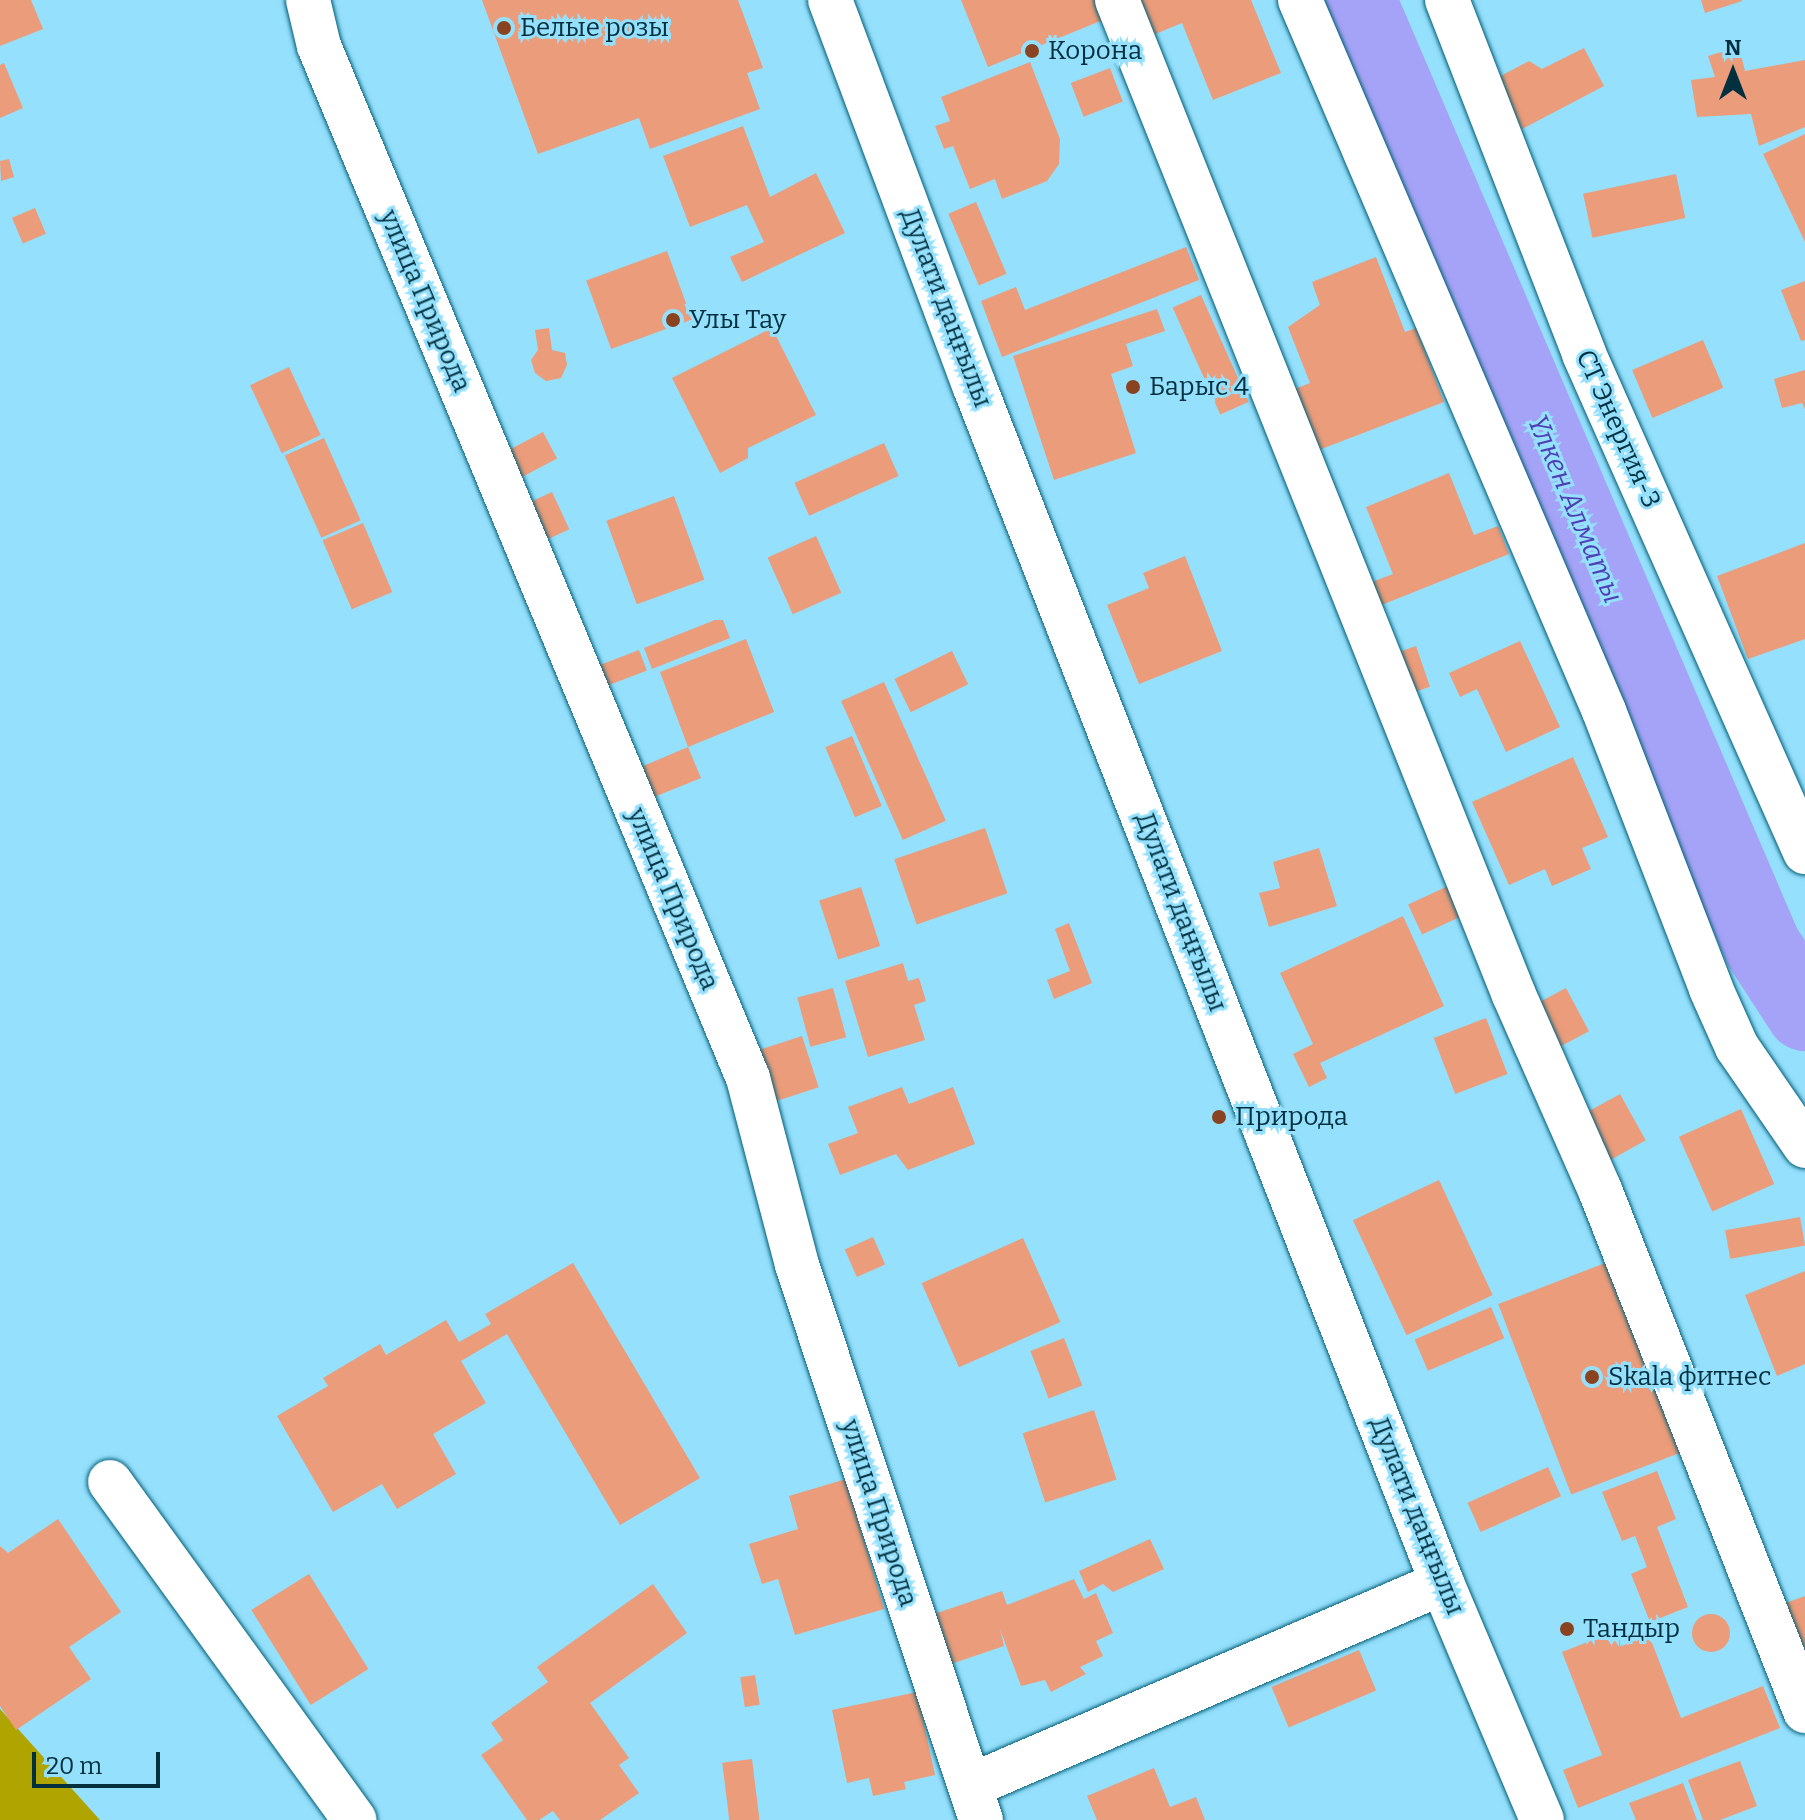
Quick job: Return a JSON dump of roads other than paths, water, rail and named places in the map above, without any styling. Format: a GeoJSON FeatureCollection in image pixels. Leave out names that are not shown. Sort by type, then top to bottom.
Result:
{"type":"FeatureCollection","features":[{"type":"Feature","properties":{"kind":"street","name":"улица Природа"},"geometry":{"type":"LineString","coordinates":[[308,0],[319,46],[748,1078],[797,1265],[975,1803]]}},
{"type":"Feature","properties":{"kind":"street","name":"Дулати даңғылы"},"geometry":{"type":"LineString","coordinates":[[830,0],[980,400],[1442,1583],[1542,1820]]}},
{"type":"Feature","properties":{"kind":"street"},"geometry":{"type":"LineString","coordinates":[[1117,0],[1514,995],[1600,1190],[1805,1711]]}},
{"type":"Feature","properties":{"kind":"street"},"geometry":{"type":"LineString","coordinates":[[1300,0],[1604,711],[1711,989],[1737,1047],[1805,1146]]}},
{"type":"Feature","properties":{"kind":"street","name":"СТ Энергия-3"},"geometry":{"type":"LineString","coordinates":[[1447,0],[1584,354],[1805,852]]}},
{"type":"Feature","properties":{"kind":"street"},"geometry":{"type":"LineString","coordinates":[[110,1482],[355,1820]]}},
{"type":"Feature","properties":{"kind":"street"},"geometry":{"type":"LineString","coordinates":[[975,1803],[1442,1583]]}},
{"type":"Feature","properties":{"kind":"waterway","name":"Үлкен Алматы"},"geometry":{"type":"LineString","coordinates":[[1357,0],[1762,946],[1805,1012]]}},
{"type":"Feature","properties":{"kind":"place","name":"Белые розы"},"geometry":{"type":"Point","coordinates":[504,28]}},
{"type":"Feature","properties":{"kind":"place","name":"Корона"},"geometry":{"type":"Point","coordinates":[1032,51]}},
{"type":"Feature","properties":{"kind":"place","name":"Улы Тау"},"geometry":{"type":"Point","coordinates":[673,320]}},
{"type":"Feature","properties":{"kind":"place","name":"Барыс 4"},"geometry":{"type":"Point","coordinates":[1133,387]}},
{"type":"Feature","properties":{"kind":"place","name":"Природа"},"geometry":{"type":"Point","coordinates":[1219,1117]}},
{"type":"Feature","properties":{"kind":"place","name":"Skala фитнес"},"geometry":{"type":"Point","coordinates":[1592,1377]}},
{"type":"Feature","properties":{"kind":"place","name":"Тандыр"},"geometry":{"type":"Point","coordinates":[1567,1629]}}]}
